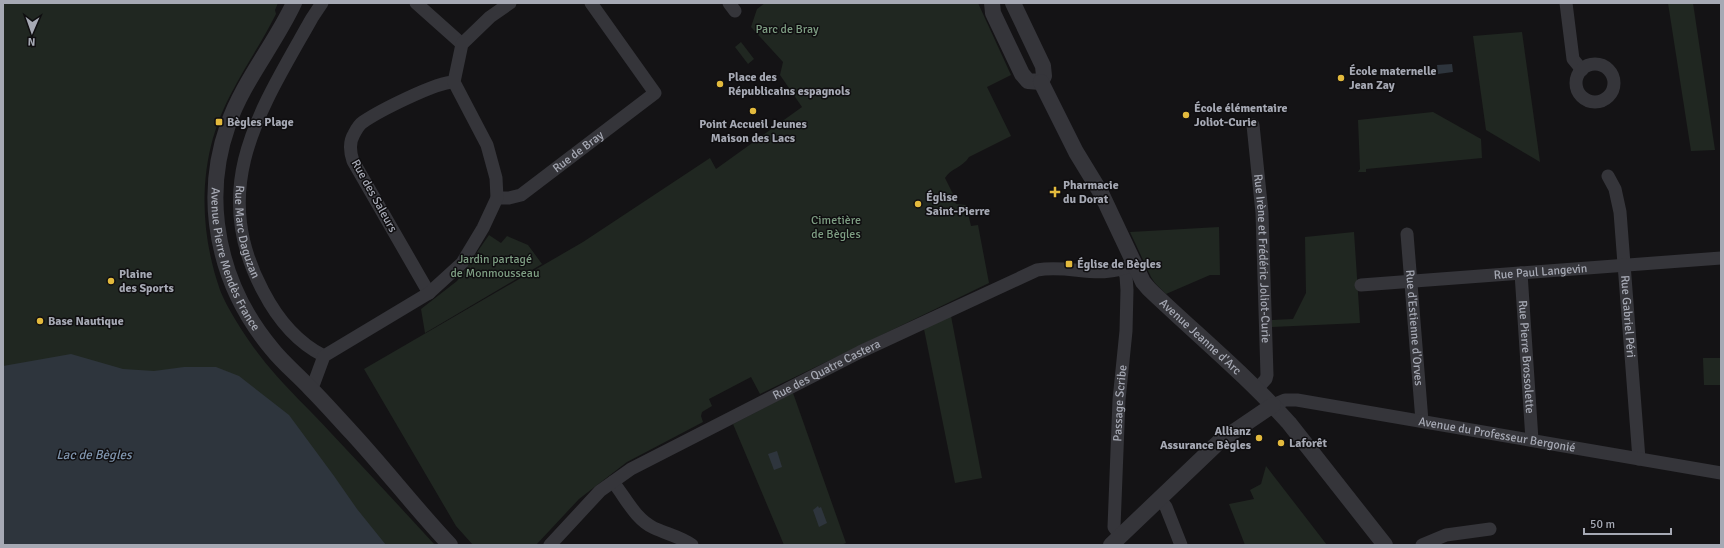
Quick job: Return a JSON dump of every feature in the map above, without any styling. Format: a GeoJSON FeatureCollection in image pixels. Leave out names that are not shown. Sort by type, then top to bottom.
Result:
{"type":"FeatureCollection","features":[{"type":"Feature","properties":{"kind":"street","name":"Avenue Pierre Mendès France"},"geometry":{"type":"LineString","coordinates":[[294,3],[274,43],[240,97],[228,125],[217,176],[216,211],[220,247],[231,283],[248,318],[272,350],[309,387],[394,479],[422,504],[460,545]]}},
{"type":"Feature","properties":{"kind":"street","name":"Rue Marc Daguzan"},"geometry":{"type":"LineString","coordinates":[[322,3],[312,18],[257,117],[243,162],[239,203],[241,224],[249,262],[267,300],[284,324],[299,341],[324,356]]}},
{"type":"Feature","properties":{"kind":"street"},"geometry":{"type":"LineString","coordinates":[[416,3],[462,44]]}},
{"type":"Feature","properties":{"kind":"street"},"geometry":{"type":"LineString","coordinates":[[309,387],[314,383],[324,356],[429,294],[462,263],[475,243],[496,198],[496,178],[487,145],[454,82],[462,44],[490,17],[510,3]]}},
{"type":"Feature","properties":{"kind":"street","name":"Rue de Bray"},"geometry":{"type":"LineString","coordinates":[[496,198],[509,198],[521,195],[655,93],[591,3]]}},
{"type":"Feature","properties":{"kind":"street"},"geometry":{"type":"LineString","coordinates":[[992,3],[993,13],[1022,74],[1028,80],[1041,82],[1044,76],[1043,66],[1013,3]]}},
{"type":"Feature","properties":{"kind":"street"},"geometry":{"type":"LineString","coordinates":[[1566,3],[1573,59],[1582,70]]}},
{"type":"Feature","properties":{"kind":"street","name":"Rue des Saleurs"},"geometry":{"type":"LineString","coordinates":[[429,294],[353,161],[350,143],[362,122],[423,91],[446,82],[454,82]]}},
{"type":"Feature","properties":{"kind":"street","name":"Avenue Jeanne d'Arc"},"geometry":{"type":"LineString","coordinates":[[1041,82],[1076,152],[1101,193],[1129,267],[1149,290],[1273,405],[1385,545]]}},
{"type":"Feature","properties":{"kind":"street","name":"Rue Irène et Frédéric Joliot-Curie"},"geometry":{"type":"LineString","coordinates":[[1253,125],[1262,213],[1267,375],[1266,379],[1257,389]]}},
{"type":"Feature","properties":{"kind":"street","name":"Rue Gabriel Péri"},"geometry":{"type":"LineString","coordinates":[[1608,176],[1615,188],[1620,212],[1638,459]]}},
{"type":"Feature","properties":{"kind":"street","name":"Rue d'Estienne d'Orves"},"geometry":{"type":"LineString","coordinates":[[1407,234],[1422,421]]}},
{"type":"Feature","properties":{"kind":"street","name":"Rue Paul Langevin"},"geometry":{"type":"LineString","coordinates":[[1361,285],[1721,258]]}},
{"type":"Feature","properties":{"kind":"street","name":"Passage Scribe"},"geometry":{"type":"LineString","coordinates":[[1116,540],[1114,527],[1119,400],[1126,332],[1126,276],[1129,267]]}},
{"type":"Feature","properties":{"kind":"street","name":"Rue des Quatre Castera"},"geometry":{"type":"LineString","coordinates":[[550,545],[582,508],[613,482],[638,465],[860,352],[1027,274],[1048,268],[1109,272],[1129,267]]}},
{"type":"Feature","properties":{"kind":"street","name":"Rue Pierre Brossolette"},"geometry":{"type":"LineString","coordinates":[[1520,273],[1532,440]]}},
{"type":"Feature","properties":{"kind":"street","name":"Avenue du Professeur Bergonié"},"geometry":{"type":"LineString","coordinates":[[1273,405],[1285,400],[1296,400],[1721,473]]}},
{"type":"Feature","properties":{"kind":"street"},"geometry":{"type":"LineString","coordinates":[[1116,540],[1220,441],[1273,405]]}},
{"type":"Feature","properties":{"kind":"street","name":"Avenue Pierre Mendès France"},"geometry":{"type":"LineString","coordinates":[[394,479],[416,508],[450,545]]}},
{"type":"Feature","properties":{"kind":"street"},"geometry":{"type":"LineString","coordinates":[[613,482],[642,521],[692,545]]}},
{"type":"Feature","properties":{"kind":"street"},"geometry":{"type":"LineString","coordinates":[[1159,498],[1166,507],[1181,545]]}},
{"type":"Feature","properties":{"kind":"street"},"geometry":{"type":"LineString","coordinates":[[1422,545],[1446,535],[1490,529]]}},
{"type":"Feature","properties":{"kind":"green space","name":"Plaine des Sports"},"geometry":{"type":"Polygon","coordinates":[[[3,3],[278,3],[275,10],[276,14],[268,30],[225,105],[213,138],[206,176],[205,214],[214,271],[224,299],[249,341],[263,360],[435,545],[3,545],[3,3]]]}},
{"type":"Feature","properties":{"kind":"green space","name":"Cimetière de Bègles"},"geometry":{"type":"Polygon","coordinates":[[[765,3],[978,3],[1011,75],[987,87],[1011,136],[969,157],[950,172],[945,178],[956,204],[966,205],[971,226],[978,225],[989,283],[760,394],[751,377],[709,399],[712,406],[702,412],[701,416],[703,422],[627,462],[579,499],[536,545],[473,545],[456,526],[364,369],[583,242],[710,158],[716,169],[802,107],[780,75],[783,62],[751,27],[757,9],[765,3]]]}},
{"type":"Feature","properties":{"kind":"green space"},"geometry":{"type":"Polygon","coordinates":[[[1668,3],[1693,3],[1715,150],[1691,151],[1668,3]]]}},
{"type":"Feature","properties":{"kind":"green space"},"geometry":{"type":"Polygon","coordinates":[[[1522,32],[1540,162],[1486,130],[1473,36],[1522,32]]]}},
{"type":"Feature","properties":{"kind":"green space"},"geometry":{"type":"Polygon","coordinates":[[[741,42],[754,59],[748,64],[735,47],[741,42]]]}},
{"type":"Feature","properties":{"kind":"green space"},"geometry":{"type":"Polygon","coordinates":[[[1433,112],[1481,139],[1482,158],[1366,169],[1366,172],[1358,172],[1360,169],[1358,120],[1433,112]]]}},
{"type":"Feature","properties":{"kind":"green space"},"geometry":{"type":"Polygon","coordinates":[[[1219,227],[1220,275],[1210,275],[1166,294],[1151,277],[1130,232],[1219,227]]]}},
{"type":"Feature","properties":{"kind":"green space"},"geometry":{"type":"Polygon","coordinates":[[[1354,232],[1360,323],[1272,327],[1272,320],[1293,319],[1306,293],[1305,237],[1354,232]]]}},
{"type":"Feature","properties":{"kind":"green space","name":"Jardin partagé de Monmousseau"},"geometry":{"type":"Polygon","coordinates":[[[489,235],[501,243],[507,236],[528,245],[542,264],[425,333],[421,309],[457,281],[489,235]]]}},
{"type":"Feature","properties":{"kind":"green space"},"geometry":{"type":"Polygon","coordinates":[[[951,316],[982,478],[955,483],[924,329],[951,316]]]}},
{"type":"Feature","properties":{"kind":"green space"},"geometry":{"type":"Polygon","coordinates":[[[1703,358],[1721,358],[1721,385],[1704,385],[1703,358]]]}},
{"type":"Feature","properties":{"kind":"green space"},"geometry":{"type":"Polygon","coordinates":[[[793,393],[846,543],[841,545],[784,545],[733,424],[793,393]]]}},
{"type":"Feature","properties":{"kind":"green space"},"geometry":{"type":"Polygon","coordinates":[[[1266,466],[1327,545],[1245,545],[1229,504],[1254,499],[1250,490],[1261,484],[1266,466]]]}},
{"type":"Feature","properties":{"kind":"water"},"geometry":{"type":"Polygon","coordinates":[[[1452,64],[1453,72],[1438,74],[1437,65],[1452,64]]]}},
{"type":"Feature","properties":{"kind":"water","name":"Lac de Bègles"},"geometry":{"type":"Polygon","coordinates":[[[71,354],[123,369],[154,371],[184,367],[216,367],[239,376],[289,415],[357,509],[386,545],[3,545],[3,366],[71,354]]]}},
{"type":"Feature","properties":{"kind":"water"},"geometry":{"type":"Polygon","coordinates":[[[777,451],[782,467],[774,470],[768,454],[777,451]]]}},
{"type":"Feature","properties":{"kind":"water"},"geometry":{"type":"Polygon","coordinates":[[[818,506],[819,508],[821,507],[827,523],[819,527],[813,510],[818,506]]]}},
{"type":"Feature","properties":{"kind":"place","name":"École maternelle Jean Zay"},"geometry":{"type":"Point","coordinates":[1341,78]}},
{"type":"Feature","properties":{"kind":"place","name":"Place des Républicains espagnols"},"geometry":{"type":"Point","coordinates":[720,84]}},
{"type":"Feature","properties":{"kind":"place","name":"Point Accueil Jeunes Maison des Lacs"},"geometry":{"type":"Point","coordinates":[753,111]}},
{"type":"Feature","properties":{"kind":"place","name":"École élémentaire Joliot-Curie"},"geometry":{"type":"Point","coordinates":[1186,115]}},
{"type":"Feature","properties":{"kind":"place","name":"Bègles Plage"},"geometry":{"type":"Point","coordinates":[219,122]}},
{"type":"Feature","properties":{"kind":"place","name":"Pharmacie du Dorat"},"geometry":{"type":"Point","coordinates":[1055,192]}},
{"type":"Feature","properties":{"kind":"place","name":"Église Saint-Pierre"},"geometry":{"type":"Point","coordinates":[918,204]}},
{"type":"Feature","properties":{"kind":"place","name":"Église de Bègles"},"geometry":{"type":"Point","coordinates":[1069,264]}},
{"type":"Feature","properties":{"kind":"place","name":"Plaine des Sports"},"geometry":{"type":"Point","coordinates":[111,281]}},
{"type":"Feature","properties":{"kind":"place","name":"Base Nautique"},"geometry":{"type":"Point","coordinates":[40,321]}},
{"type":"Feature","properties":{"kind":"place","name":"Allianz Assurance Bègles"},"geometry":{"type":"Point","coordinates":[1259,438]}},
{"type":"Feature","properties":{"kind":"place","name":"Laforêt"},"geometry":{"type":"Point","coordinates":[1281,443]}},
{"type":"Feature","properties":{"kind":"park label","name":"Parc de Bray"},"geometry":{"type":"Point","coordinates":[787,29]}}]}
